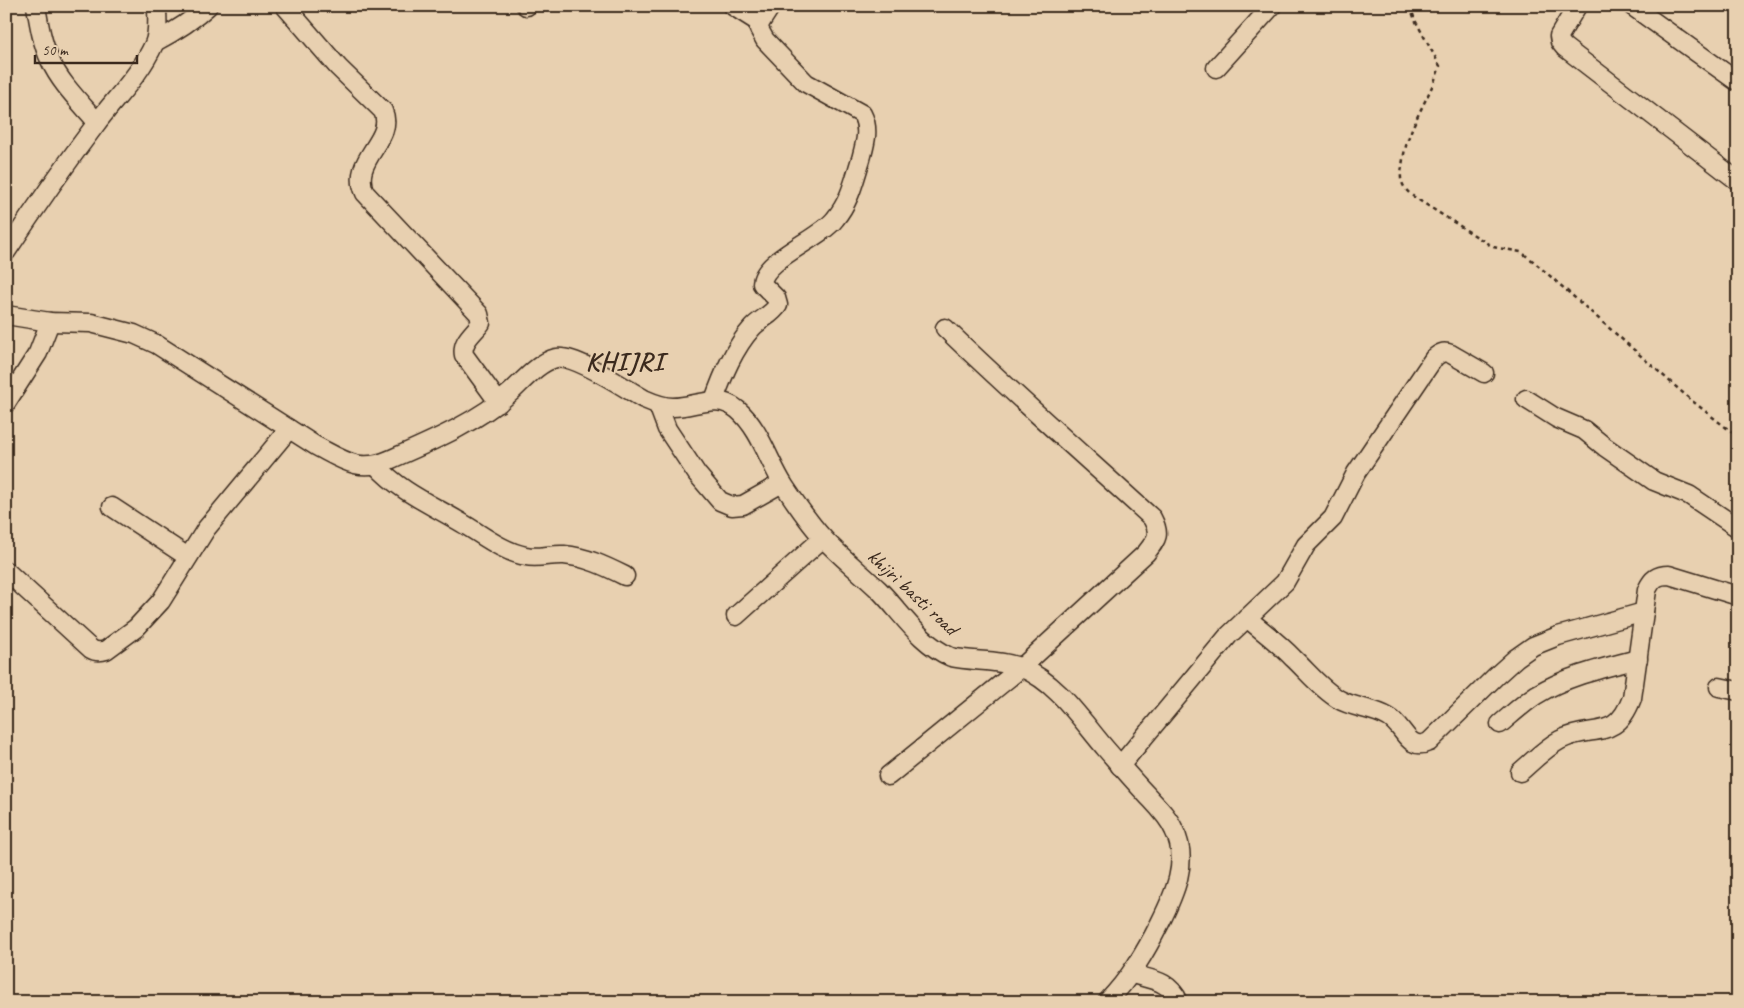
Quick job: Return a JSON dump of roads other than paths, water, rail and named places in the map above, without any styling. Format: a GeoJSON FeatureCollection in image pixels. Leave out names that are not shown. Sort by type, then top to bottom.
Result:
{"type":"FeatureCollection","features":[{"type":"Feature","properties":{"kind":"street"},"geometry":{"type":"LineString","coordinates":[[36,6],[41,36],[50,60],[63,80],[97,122]]}},
{"type":"Feature","properties":{"kind":"street"},"geometry":{"type":"LineString","coordinates":[[6,252],[97,122],[134,78],[154,42],[158,29],[157,6]]}},
{"type":"Feature","properties":{"kind":"street"},"geometry":{"type":"LineString","coordinates":[[154,42],[180,28],[208,6]]}},
{"type":"Feature","properties":{"kind":"street"},"geometry":{"type":"LineString","coordinates":[[285,6],[338,67],[383,111],[385,118],[382,135],[363,168],[361,177],[365,194],[479,314],[481,322],[465,342],[464,355],[499,403]]}},
{"type":"Feature","properties":{"kind":"street"},"geometry":{"type":"LineString","coordinates":[[733,6],[760,23]]}},
{"type":"Feature","properties":{"kind":"street"},"geometry":{"type":"LineString","coordinates":[[6,315],[50,322],[91,323],[156,344],[316,446],[342,460],[357,465],[376,465],[460,426],[499,403],[549,360],[568,359],[597,372],[658,405],[673,407],[714,400],[722,378],[743,339],[754,326],[778,305],[776,298],[762,284],[762,278],[777,260],[816,236],[835,220],[851,194],[867,130],[866,121],[862,114],[810,86],[790,68],[765,40],[759,29],[760,23],[770,6]]}},
{"type":"Feature","properties":{"kind":"street"},"geometry":{"type":"LineString","coordinates":[[1216,68],[1272,6]]}},
{"type":"Feature","properties":{"kind":"street"},"geometry":{"type":"LineString","coordinates":[[1577,6],[1559,36],[1560,42],[1564,47],[1738,181]]}},
{"type":"Feature","properties":{"kind":"street"},"geometry":{"type":"LineString","coordinates":[[1632,6],[1735,80]]}},
{"type":"Feature","properties":{"kind":"street"},"geometry":{"type":"LineString","coordinates":[[6,403],[38,353],[50,322]]}},
{"type":"Feature","properties":{"kind":"street"},"geometry":{"type":"LineString","coordinates":[[888,776],[1021,668],[1146,553],[1156,540],[1157,529],[1152,518],[993,375],[945,328]]}},
{"type":"Feature","properties":{"kind":"street"},"geometry":{"type":"LineString","coordinates":[[1120,766],[1228,636],[1284,582],[1306,545],[1333,518],[1356,472],[1434,358],[1439,353],[1445,352],[1484,373]]}},
{"type":"Feature","properties":{"kind":"street"},"geometry":{"type":"LineString","coordinates":[[1526,399],[1556,418],[1584,430],[1654,481],[1689,495],[1738,528]]}},
{"type":"Feature","properties":{"kind":"street","name":"khijri basti road"},"geometry":{"type":"LineString","coordinates":[[714,400],[731,405],[748,421],[782,483],[797,506],[823,538],[880,592],[926,641],[942,653],[962,659],[1006,664],[1021,668],[1047,683],[1066,701],[1120,766],[1161,811],[1175,830],[1181,855],[1180,874],[1174,894],[1145,953],[1132,974],[1108,1002]]}},
{"type":"Feature","properties":{"kind":"street"},"geometry":{"type":"LineString","coordinates":[[658,405],[667,428],[697,474],[720,502],[732,506],[743,505],[782,483]]}},
{"type":"Feature","properties":{"kind":"street"},"geometry":{"type":"LineString","coordinates":[[6,571],[91,649],[101,652],[112,646],[145,618],[161,601],[206,528],[289,429]]}},
{"type":"Feature","properties":{"kind":"street"},"geometry":{"type":"LineString","coordinates":[[376,465],[391,480],[415,496],[503,547],[519,554],[539,557],[565,555],[588,559],[625,576]]}},
{"type":"Feature","properties":{"kind":"street"},"geometry":{"type":"LineString","coordinates":[[112,506],[188,557]]}},
{"type":"Feature","properties":{"kind":"street"},"geometry":{"type":"LineString","coordinates":[[736,616],[823,538]]}},
{"type":"Feature","properties":{"kind":"street"},"geometry":{"type":"LineString","coordinates":[[1520,772],[1560,740],[1575,735],[1600,731],[1621,720],[1632,698],[1647,590],[1651,581],[1659,575],[1669,575],[1738,596]]}},
{"type":"Feature","properties":{"kind":"street"},"geometry":{"type":"LineString","coordinates":[[1247,618],[1292,656],[1310,677],[1336,698],[1390,718],[1414,744],[1420,746],[1429,742],[1516,658],[1533,646],[1558,636],[1644,612]]}},
{"type":"Feature","properties":{"kind":"street"},"geometry":{"type":"LineString","coordinates":[[1500,724],[1535,696],[1557,683],[1590,671],[1638,659]]}},
{"type":"Feature","properties":{"kind":"street"},"geometry":{"type":"LineString","coordinates":[[1718,687],[1738,691]]}},
{"type":"Feature","properties":{"kind":"street"},"geometry":{"type":"LineString","coordinates":[[1132,974],[1163,983],[1176,997],[1193,1002]]}},
{"type":"Feature","properties":{"kind":"district","name":"KHIJRI"},"geometry":{"type":"Point","coordinates":[625,361]}}]}
